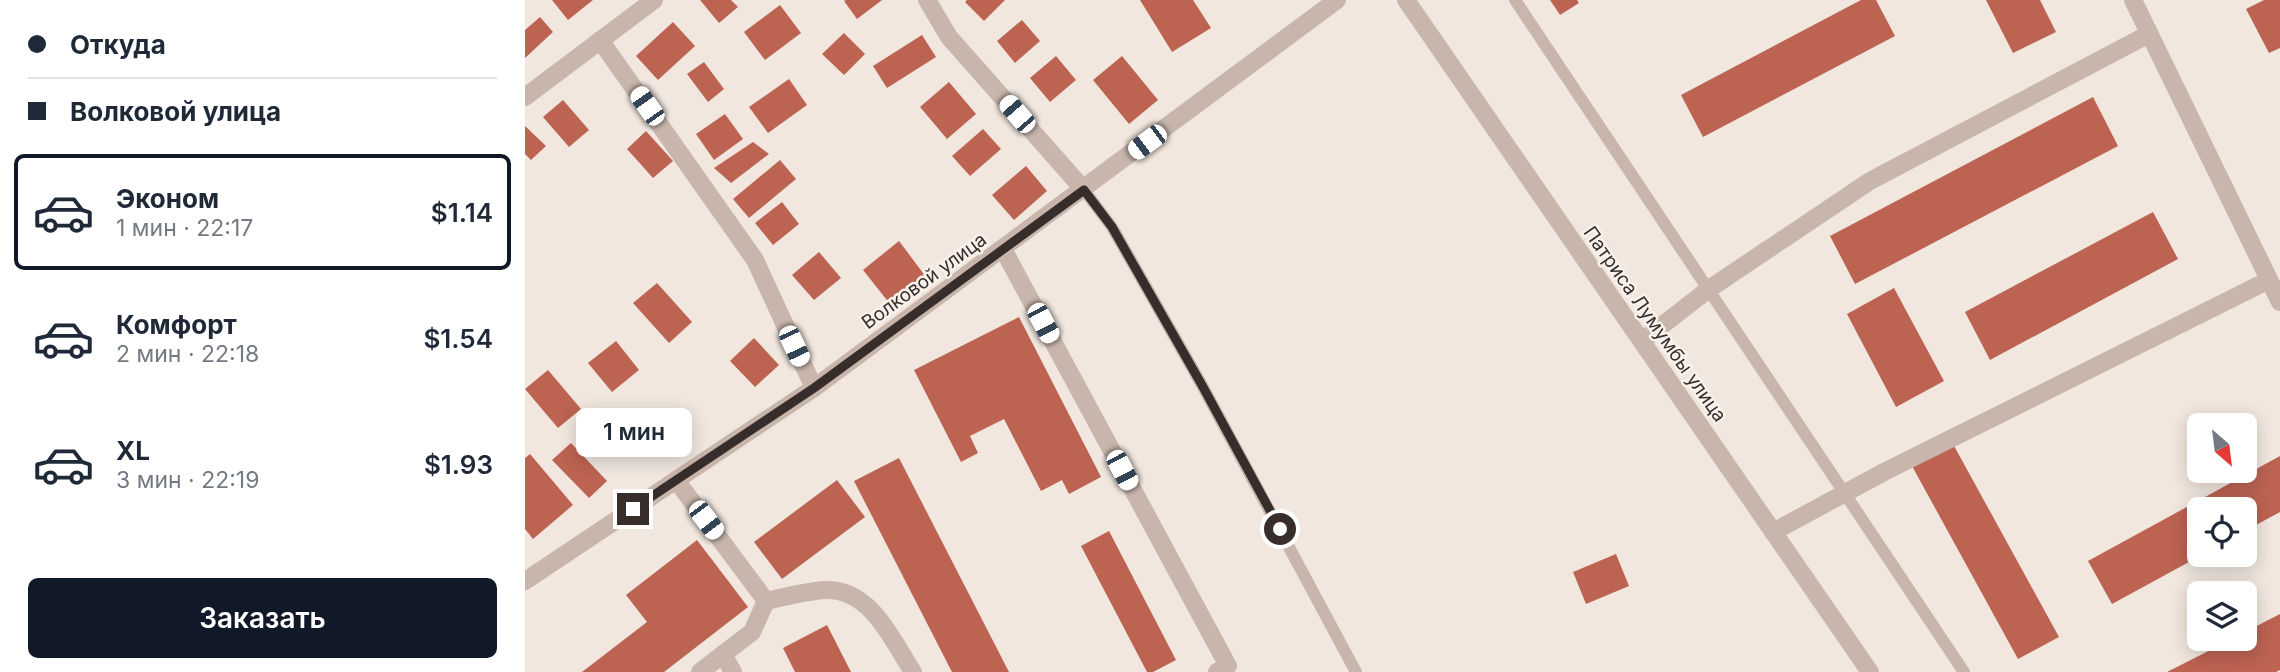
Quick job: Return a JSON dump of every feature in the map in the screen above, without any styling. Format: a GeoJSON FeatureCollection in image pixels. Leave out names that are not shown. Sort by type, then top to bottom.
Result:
{"type":"FeatureCollection","features":[{"type":"Feature","properties":{"kind":"street"},"geometry":{"type":"LineString","coordinates":[[525,97],[654,0]]}},
{"type":"Feature","properties":{"kind":"street"},"geometry":{"type":"LineString","coordinates":[[927,0],[949,37],[1084,190]]}},
{"type":"Feature","properties":{"kind":"street","name":"Волковой улица"},"geometry":{"type":"LineString","coordinates":[[525,581],[814,388],[1337,0]]}},
{"type":"Feature","properties":{"kind":"street","name":"Патриса Лумумбы улица"},"geometry":{"type":"LineString","coordinates":[[1406,0],[1870,672]]}},
{"type":"Feature","properties":{"kind":"street"},"geometry":{"type":"LineString","coordinates":[[2133,0],[2280,302]]}},
{"type":"Feature","properties":{"kind":"street"},"geometry":{"type":"LineString","coordinates":[[1642,341],[1709,289],[1870,181],[2150,34]]}},
{"type":"Feature","properties":{"kind":"street"},"geometry":{"type":"LineString","coordinates":[[600,40],[755,260],[814,388]]}},
{"type":"Feature","properties":{"kind":"street"},"geometry":{"type":"LineString","coordinates":[[1003,249],[1226,670]]}},
{"type":"Feature","properties":{"kind":"street"},"geometry":{"type":"LineString","coordinates":[[1773,532],[2269,280]]}},
{"type":"Feature","properties":{"kind":"street"},"geometry":{"type":"LineString","coordinates":[[676,480],[767,601]]}},
{"type":"Feature","properties":{"kind":"street"},"geometry":{"type":"LineString","coordinates":[[767,601],[827,590],[854,596],[873,610],[913,672]]}},
{"type":"Feature","properties":{"kind":"street"},"geometry":{"type":"LineString","coordinates":[[700,672],[752,632],[767,601]]}},
{"type":"Feature","properties":{"kind":"street"},"geometry":{"type":"LineString","coordinates":[[723,654],[733,672]]}},
{"type":"Feature","properties":{"kind":"lane"},"geometry":{"type":"LineString","coordinates":[[1515,0],[1964,672]]}},
{"type":"Feature","properties":{"kind":"lane"},"geometry":{"type":"LineString","coordinates":[[1084,190],[1112,227],[1203,387],[1356,672]]}},
{"type":"Feature","properties":{"kind":"building"},"geometry":{"type":"Polygon","coordinates":[[[552,0],[593,0],[568,20],[552,0]]]}},
{"type":"Feature","properties":{"kind":"building"},"geometry":{"type":"Polygon","coordinates":[[[700,0],[731,0],[738,7],[719,23],[700,0]]]}},
{"type":"Feature","properties":{"kind":"building"},"geometry":{"type":"Polygon","coordinates":[[[882,0],[857,19],[844,1],[882,0]]]}},
{"type":"Feature","properties":{"kind":"building"},"geometry":{"type":"Polygon","coordinates":[[[1005,0],[984,21],[965,2],[1005,0]]]}},
{"type":"Feature","properties":{"kind":"building"},"geometry":{"type":"Polygon","coordinates":[[[1140,0],[1193,0],[1211,28],[1172,52],[1140,0]]]}},
{"type":"Feature","properties":{"kind":"building"},"geometry":{"type":"Polygon","coordinates":[[[1550,0],[1577,0],[1579,3],[1560,15],[1550,0]]]}},
{"type":"Feature","properties":{"kind":"building"},"geometry":{"type":"Polygon","coordinates":[[[1861,0],[1876,0],[1895,36],[1703,137],[1681,95],[1861,0]]]}},
{"type":"Feature","properties":{"kind":"building"},"geometry":{"type":"Polygon","coordinates":[[[1986,0],[2040,0],[2056,32],[2013,53],[1986,0]]]}},
{"type":"Feature","properties":{"kind":"building"},"geometry":{"type":"Polygon","coordinates":[[[2264,0],[2280,0],[2280,48],[2269,53],[2246,9],[2264,0]]]}},
{"type":"Feature","properties":{"kind":"building"},"geometry":{"type":"Polygon","coordinates":[[[780,5],[801,33],[765,60],[744,32],[780,5]]]}},
{"type":"Feature","properties":{"kind":"building"},"geometry":{"type":"Polygon","coordinates":[[[540,17],[553,32],[525,58],[525,30],[540,17]]]}},
{"type":"Feature","properties":{"kind":"building"},"geometry":{"type":"Polygon","coordinates":[[[1022,20],[1040,41],[1015,63],[997,41],[1022,20]]]}},
{"type":"Feature","properties":{"kind":"building"},"geometry":{"type":"Polygon","coordinates":[[[673,22],[695,46],[658,80],[636,56],[673,22]]]}},
{"type":"Feature","properties":{"kind":"building"},"geometry":{"type":"Polygon","coordinates":[[[844,33],[865,54],[844,75],[822,54],[844,33]]]}},
{"type":"Feature","properties":{"kind":"building"},"geometry":{"type":"Polygon","coordinates":[[[922,35],[936,57],[887,88],[873,66],[922,35]]]}},
{"type":"Feature","properties":{"kind":"building"},"geometry":{"type":"Polygon","coordinates":[[[1056,56],[1076,80],[1050,102],[1030,78],[1056,56]]]}},
{"type":"Feature","properties":{"kind":"building"},"geometry":{"type":"Polygon","coordinates":[[[1122,56],[1158,100],[1129,124],[1093,80],[1122,56]]]}},
{"type":"Feature","properties":{"kind":"building"},"geometry":{"type":"Polygon","coordinates":[[[704,62],[724,89],[708,102],[687,74],[704,62]]]}},
{"type":"Feature","properties":{"kind":"building"},"geometry":{"type":"Polygon","coordinates":[[[789,79],[807,105],[768,133],[749,107],[789,79]]]}},
{"type":"Feature","properties":{"kind":"building"},"geometry":{"type":"Polygon","coordinates":[[[949,82],[976,114],[947,139],[920,107],[949,82]]]}},
{"type":"Feature","properties":{"kind":"building"},"geometry":{"type":"Polygon","coordinates":[[[2093,97],[2118,146],[1855,284],[1830,236],[2093,97]]]}},
{"type":"Feature","properties":{"kind":"building"},"geometry":{"type":"Polygon","coordinates":[[[563,100],[589,130],[569,147],[543,117],[563,100]]]}},
{"type":"Feature","properties":{"kind":"building"},"geometry":{"type":"Polygon","coordinates":[[[725,114],[743,139],[714,160],[696,134],[725,114]]]}},
{"type":"Feature","properties":{"kind":"building"},"geometry":{"type":"Polygon","coordinates":[[[525,126],[546,146],[531,160],[525,154],[525,126]]]}},
{"type":"Feature","properties":{"kind":"building"},"geometry":{"type":"Polygon","coordinates":[[[983,129],[1001,149],[970,176],[952,156],[983,129]]]}},
{"type":"Feature","properties":{"kind":"building"},"geometry":{"type":"Polygon","coordinates":[[[646,131],[673,161],[653,178],[627,149],[646,131]]]}},
{"type":"Feature","properties":{"kind":"building"},"geometry":{"type":"Polygon","coordinates":[[[753,142],[769,154],[731,183],[714,168],[753,142]]]}},
{"type":"Feature","properties":{"kind":"building"},"geometry":{"type":"Polygon","coordinates":[[[780,160],[796,179],[749,218],[733,199],[780,160]]]}},
{"type":"Feature","properties":{"kind":"building"},"geometry":{"type":"Polygon","coordinates":[[[1026,166],[1047,191],[1014,220],[992,195],[1026,166]]]}},
{"type":"Feature","properties":{"kind":"building"},"geometry":{"type":"Polygon","coordinates":[[[782,202],[799,224],[773,245],[755,223],[782,202]]]}},
{"type":"Feature","properties":{"kind":"building"},"geometry":{"type":"Polygon","coordinates":[[[2153,212],[2178,259],[1990,360],[1965,312],[2153,212]]]}},
{"type":"Feature","properties":{"kind":"building"},"geometry":{"type":"Polygon","coordinates":[[[899,241],[926,277],[890,304],[863,270],[899,241]]]}},
{"type":"Feature","properties":{"kind":"building"},"geometry":{"type":"Polygon","coordinates":[[[819,252],[841,278],[814,300],[792,275],[819,252]]]}},
{"type":"Feature","properties":{"kind":"building"},"geometry":{"type":"Polygon","coordinates":[[[657,283],[692,322],[669,343],[633,303],[657,283]]]}},
{"type":"Feature","properties":{"kind":"building"},"geometry":{"type":"Polygon","coordinates":[[[1894,288],[1944,381],[1896,407],[1847,314],[1894,288]]]}},
{"type":"Feature","properties":{"kind":"building"},"geometry":{"type":"Polygon","coordinates":[[[1019,317],[1101,477],[1069,494],[1062,480],[1041,491],[1004,419],[970,436],[978,453],[961,462],[914,370],[1019,317]]]}},
{"type":"Feature","properties":{"kind":"building"},"geometry":{"type":"Polygon","coordinates":[[[754,338],[779,365],[755,387],[730,361],[754,338]]]}},
{"type":"Feature","properties":{"kind":"building"},"geometry":{"type":"Polygon","coordinates":[[[616,341],[639,370],[612,392],[588,363],[616,341]]]}},
{"type":"Feature","properties":{"kind":"building"},"geometry":{"type":"Polygon","coordinates":[[[548,370],[581,409],[558,428],[525,389],[548,370]]]}},
{"type":"Feature","properties":{"kind":"building"},"geometry":{"type":"Polygon","coordinates":[[[571,443],[607,481],[589,498],[552,460],[571,443]]]}},
{"type":"Feature","properties":{"kind":"building"},"geometry":{"type":"Polygon","coordinates":[[[1953,444],[2059,637],[2018,659],[1912,466],[1953,444]]]}},
{"type":"Feature","properties":{"kind":"building"},"geometry":{"type":"Polygon","coordinates":[[[530,454],[573,505],[533,539],[525,529],[525,458],[530,454]]]}},
{"type":"Feature","properties":{"kind":"building"},"geometry":{"type":"Polygon","coordinates":[[[2280,456],[2280,512],[2257,524],[2257,497],[2205,497],[2231,483],[2257,483],[2257,469],[2280,456]]]}},
{"type":"Feature","properties":{"kind":"building"},"geometry":{"type":"Polygon","coordinates":[[[899,458],[1009,672],[952,672],[854,481],[899,458]]]}},
{"type":"Feature","properties":{"kind":"building"},"geometry":{"type":"Polygon","coordinates":[[[837,480],[865,517],[782,579],[754,542],[837,480]]]}},
{"type":"Feature","properties":{"kind":"building"},"geometry":{"type":"Polygon","coordinates":[[[2187,507],[2187,563],[2112,604],[2088,561],[2187,507]]]}},
{"type":"Feature","properties":{"kind":"building"},"geometry":{"type":"Polygon","coordinates":[[[1109,531],[1176,660],[1153,672],[1147,672],[1081,546],[1109,531]]]}},
{"type":"Feature","properties":{"kind":"building"},"geometry":{"type":"Polygon","coordinates":[[[697,540],[748,607],[664,672],[582,672],[647,622],[626,595],[697,540]]]}},
{"type":"Feature","properties":{"kind":"building"},"geometry":{"type":"Polygon","coordinates":[[[1616,554],[1629,586],[1586,604],[1573,572],[1616,554]]]}},
{"type":"Feature","properties":{"kind":"building"},"geometry":{"type":"Polygon","coordinates":[[[2280,614],[2280,670],[2167,672],[2208,651],[2257,651],[2257,626],[2280,614]]]}},
{"type":"Feature","properties":{"kind":"building"},"geometry":{"type":"Polygon","coordinates":[[[827,625],[851,672],[795,672],[783,648],[827,625]]]}},
{"type":"Feature","properties":{"kind":"route"},"geometry":{"type":"LineString","coordinates":[[633,509],[814,388],[1084,190],[1112,227],[1280,529]]}}]}
